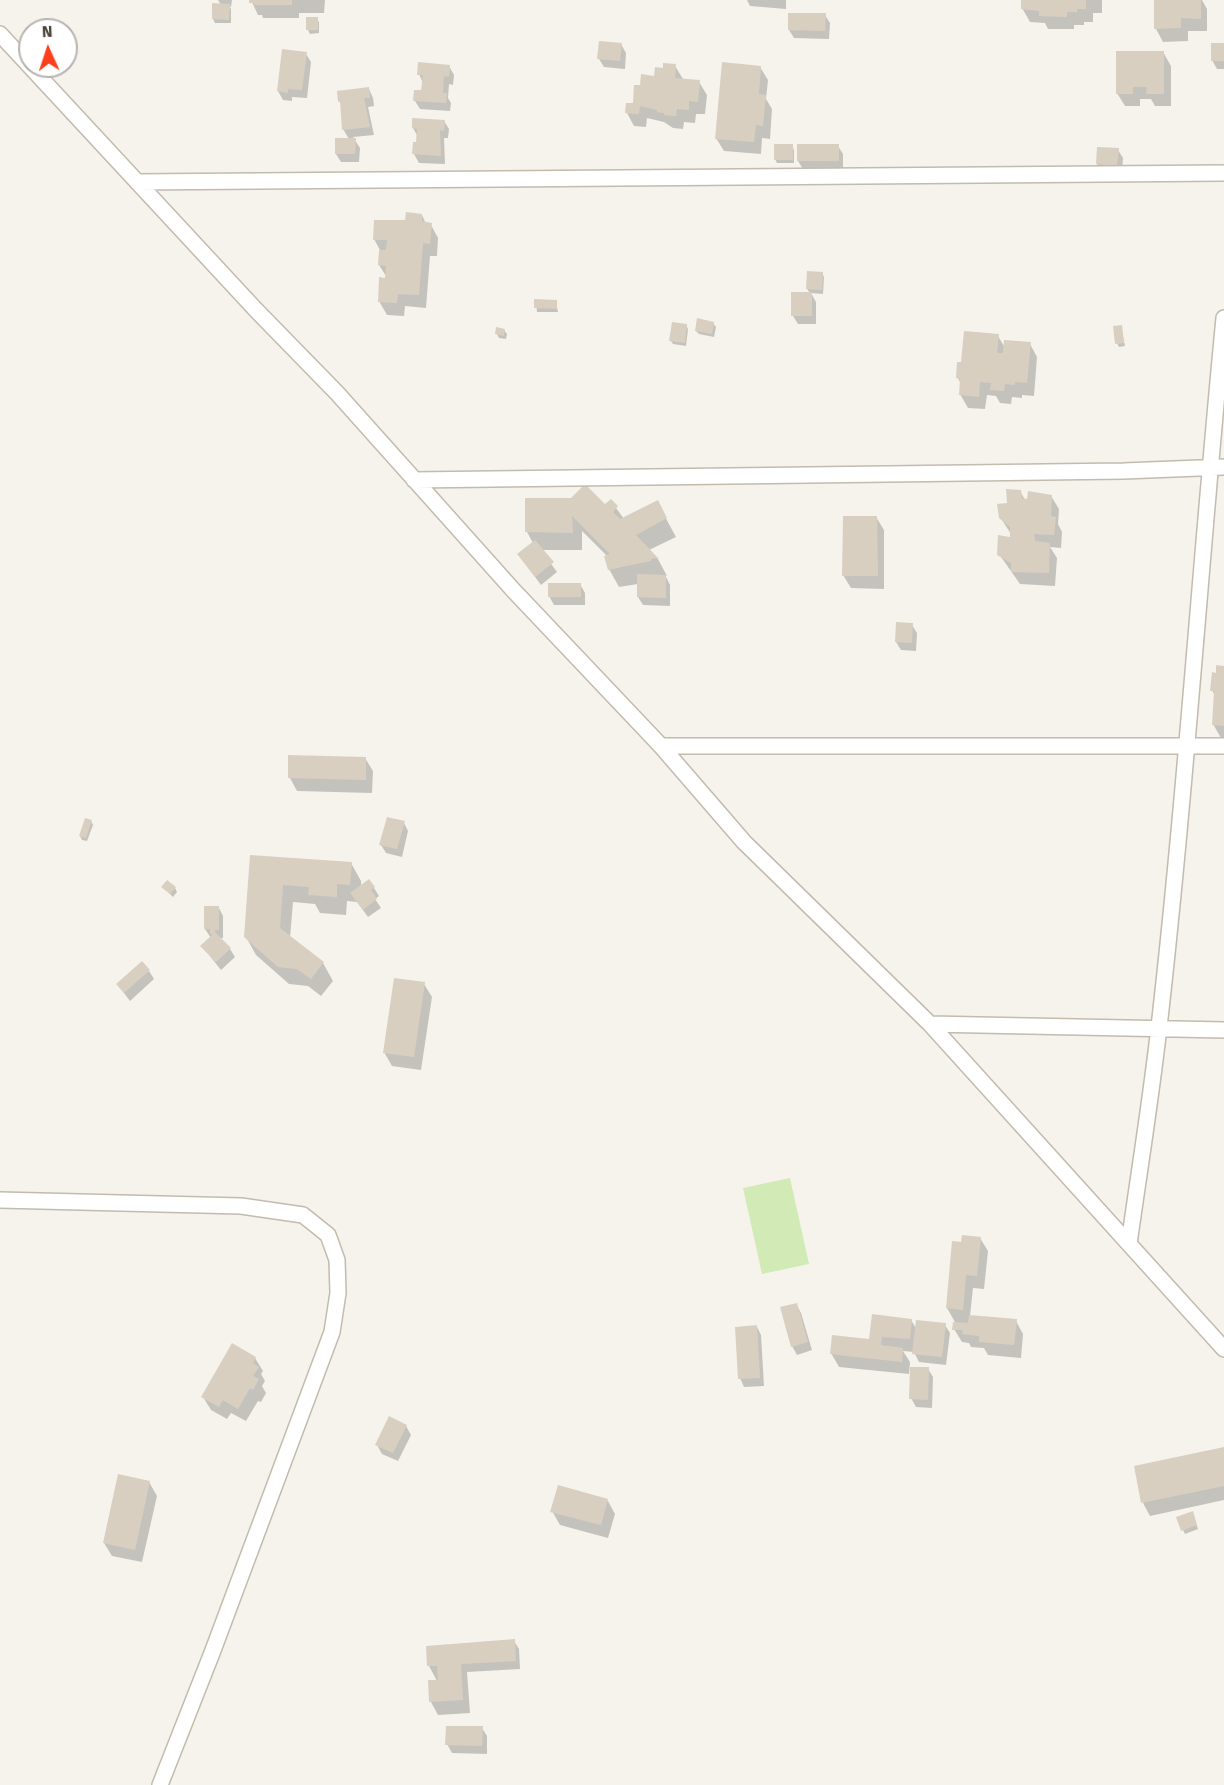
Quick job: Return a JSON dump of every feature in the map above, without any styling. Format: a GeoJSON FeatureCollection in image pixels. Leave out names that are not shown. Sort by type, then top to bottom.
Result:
{"type":"FeatureCollection","features":[{"type":"Feature","properties":{"kind":"street"},"geometry":{"type":"LineString","coordinates":[[0,34],[337,393],[514,591],[662,746],[744,842],[930,1024],[1224,1349]]}},
{"type":"Feature","properties":{"kind":"street"},"geometry":{"type":"LineString","coordinates":[[137,182],[1224,173]]}},
{"type":"Feature","properties":{"kind":"street"},"geometry":{"type":"LineString","coordinates":[[1129,1244],[1159,1028],[1217,467],[1224,318]]}},
{"type":"Feature","properties":{"kind":"street"},"geometry":{"type":"LineString","coordinates":[[414,480],[1124,471],[1217,467]]}},
{"type":"Feature","properties":{"kind":"street"},"geometry":{"type":"LineString","coordinates":[[662,746],[1224,746]]}},
{"type":"Feature","properties":{"kind":"street"},"geometry":{"type":"LineString","coordinates":[[930,1024],[1224,1030]]}},
{"type":"Feature","properties":{"kind":"street"},"geometry":{"type":"LineString","coordinates":[[0,1200],[241,1206],[303,1215],[328,1235],[337,1260],[338,1293],[332,1332],[160,1785]]}},
{"type":"Feature","properties":{"kind":"green space"},"geometry":{"type":"Polygon","coordinates":[[[790,1178],[809,1264],[762,1274],[743,1188],[790,1178]]]}},
{"type":"Feature","properties":{"kind":"building"},"geometry":{"type":"Polygon","coordinates":[[[249,0],[292,0],[292,5],[254,5],[254,3],[249,3],[249,0]]]}},
{"type":"Feature","properties":{"kind":"building"},"geometry":{"type":"Polygon","coordinates":[[[1021,0],[1086,0],[1086,9],[1067,12],[1067,17],[1039,16],[1039,11],[1021,9],[1021,0]]]}},
{"type":"Feature","properties":{"kind":"building"},"geometry":{"type":"Polygon","coordinates":[[[1154,0],[1201,0],[1201,19],[1181,18],[1181,28],[1154,29],[1154,0]]]}},
{"type":"Feature","properties":{"kind":"building"},"geometry":{"type":"Polygon","coordinates":[[[212,3],[230,4],[229,20],[212,19],[212,3]]]}},
{"type":"Feature","properties":{"kind":"building"},"geometry":{"type":"Polygon","coordinates":[[[788,13],[826,13],[825,31],[788,30],[788,13]]]}},
{"type":"Feature","properties":{"kind":"building"},"geometry":{"type":"Polygon","coordinates":[[[306,17],[318,17],[318,30],[306,30],[306,17]]]}},
{"type":"Feature","properties":{"kind":"building"},"geometry":{"type":"Polygon","coordinates":[[[599,41],[622,43],[620,61],[597,59],[599,41]]]}},
{"type":"Feature","properties":{"kind":"building"},"geometry":{"type":"Polygon","coordinates":[[[1211,43],[1224,43],[1224,61],[1211,61],[1211,43]]]}},
{"type":"Feature","properties":{"kind":"building"},"geometry":{"type":"Polygon","coordinates":[[[282,49],[307,52],[302,90],[288,89],[288,93],[277,91],[282,49]]]}},
{"type":"Feature","properties":{"kind":"building"},"geometry":{"type":"Polygon","coordinates":[[[1116,51],[1164,51],[1164,94],[1146,94],[1147,87],[1133,87],[1133,94],[1116,94],[1116,51]]]}},
{"type":"Feature","properties":{"kind":"building"},"geometry":{"type":"Polygon","coordinates":[[[418,62],[450,65],[449,77],[444,76],[443,93],[447,93],[446,103],[413,101],[414,90],[421,90],[423,75],[417,75],[418,62]]]}},
{"type":"Feature","properties":{"kind":"building"},"geometry":{"type":"Polygon","coordinates":[[[722,62],[761,66],[759,94],[766,95],[763,126],[756,125],[754,142],[715,139],[722,62]]]}},
{"type":"Feature","properties":{"kind":"building"},"geometry":{"type":"Polygon","coordinates":[[[663,63],[676,64],[675,78],[700,80],[698,102],[689,101],[689,110],[677,109],[676,116],[664,115],[657,110],[640,106],[639,114],[625,113],[626,103],[633,103],[634,85],[640,85],[641,74],[654,76],[655,67],[663,68],[663,63]]]}},
{"type":"Feature","properties":{"kind":"building"},"geometry":{"type":"Polygon","coordinates":[[[369,87],[370,98],[364,98],[370,127],[342,130],[337,91],[369,87]]]}},
{"type":"Feature","properties":{"kind":"building"},"geometry":{"type":"Polygon","coordinates":[[[412,118],[445,120],[444,131],[440,130],[441,156],[412,154],[417,129],[412,128],[412,118]]]}},
{"type":"Feature","properties":{"kind":"building"},"geometry":{"type":"Polygon","coordinates":[[[335,138],[356,138],[355,154],[335,154],[335,138]]]}},
{"type":"Feature","properties":{"kind":"building"},"geometry":{"type":"Polygon","coordinates":[[[774,144],[793,144],[793,160],[774,160],[774,144]]]}},
{"type":"Feature","properties":{"kind":"building"},"geometry":{"type":"Polygon","coordinates":[[[797,144],[839,144],[839,161],[797,161],[797,144]]]}},
{"type":"Feature","properties":{"kind":"building"},"geometry":{"type":"Polygon","coordinates":[[[1097,147],[1119,148],[1117,166],[1096,164],[1097,147]]]}},
{"type":"Feature","properties":{"kind":"building"},"geometry":{"type":"Polygon","coordinates":[[[406,212],[422,214],[422,221],[432,223],[430,244],[423,243],[419,295],[398,294],[397,303],[378,302],[379,277],[385,278],[386,266],[378,265],[379,250],[386,250],[387,240],[373,240],[374,220],[405,220],[406,212]]]}},
{"type":"Feature","properties":{"kind":"building"},"geometry":{"type":"Polygon","coordinates":[[[807,271],[823,272],[822,290],[806,289],[807,271]]]}},
{"type":"Feature","properties":{"kind":"building"},"geometry":{"type":"Polygon","coordinates":[[[791,292],[812,292],[812,316],[791,316],[791,292]]]}},
{"type":"Feature","properties":{"kind":"building"},"geometry":{"type":"Polygon","coordinates":[[[534,299],[557,300],[557,309],[534,308],[534,299]]]}},
{"type":"Feature","properties":{"kind":"building"},"geometry":{"type":"Polygon","coordinates":[[[697,318],[714,322],[712,334],[695,331],[697,318]]]}},
{"type":"Feature","properties":{"kind":"building"},"geometry":{"type":"Polygon","coordinates":[[[672,322],[687,324],[685,343],[669,341],[672,322]]]}},
{"type":"Feature","properties":{"kind":"building"},"geometry":{"type":"Polygon","coordinates":[[[1122,325],[1124,343],[1115,344],[1113,326],[1122,325]]]}},
{"type":"Feature","properties":{"kind":"building"},"geometry":{"type":"Polygon","coordinates":[[[496,327],[505,329],[504,336],[495,334],[496,327]]]}},
{"type":"Feature","properties":{"kind":"building"},"geometry":{"type":"Polygon","coordinates":[[[964,331],[999,334],[997,353],[1003,353],[1004,340],[1031,342],[1027,383],[1005,384],[1004,391],[990,390],[991,383],[980,382],[979,397],[959,395],[960,379],[956,378],[957,362],[961,362],[964,331]]]}},
{"type":"Feature","properties":{"kind":"building"},"geometry":{"type":"Polygon","coordinates":[[[585,484],[605,504],[611,499],[618,506],[613,512],[620,519],[658,500],[667,518],[636,535],[659,559],[653,558],[650,561],[608,570],[604,556],[610,554],[572,516],[573,533],[525,532],[525,498],[571,498],[585,484]]]}},
{"type":"Feature","properties":{"kind":"building"},"geometry":{"type":"Polygon","coordinates":[[[1006,489],[1021,490],[1022,498],[1027,499],[1028,491],[1052,495],[1051,516],[1056,517],[1054,535],[1034,534],[1035,541],[1050,543],[1049,573],[1011,572],[1011,563],[997,555],[998,535],[1010,537],[1010,527],[999,518],[997,504],[1007,503],[1006,489]]]}},
{"type":"Feature","properties":{"kind":"building"},"geometry":{"type":"Polygon","coordinates":[[[843,516],[877,516],[878,576],[842,576],[843,516]]]}},
{"type":"Feature","properties":{"kind":"building"},"geometry":{"type":"Polygon","coordinates":[[[535,540],[554,562],[535,577],[517,554],[535,540]]]}},
{"type":"Feature","properties":{"kind":"building"},"geometry":{"type":"Polygon","coordinates":[[[637,574],[666,575],[666,598],[637,597],[637,574]]]}},
{"type":"Feature","properties":{"kind":"building"},"geometry":{"type":"Polygon","coordinates":[[[548,583],[581,583],[581,597],[548,597],[548,583]]]}},
{"type":"Feature","properties":{"kind":"building"},"geometry":{"type":"Polygon","coordinates":[[[896,622],[913,623],[912,643],[895,642],[896,622]]]}},
{"type":"Feature","properties":{"kind":"building"},"geometry":{"type":"Polygon","coordinates":[[[1216,665],[1224,666],[1224,726],[1212,725],[1214,691],[1210,691],[1212,672],[1216,673],[1216,665]]]}},
{"type":"Feature","properties":{"kind":"building"},"geometry":{"type":"Polygon","coordinates":[[[288,755],[366,757],[366,780],[288,778],[288,755]]]}},
{"type":"Feature","properties":{"kind":"building"},"geometry":{"type":"Polygon","coordinates":[[[387,817],[405,821],[397,849],[379,845],[387,817]]]}},
{"type":"Feature","properties":{"kind":"building"},"geometry":{"type":"Polygon","coordinates":[[[85,818],[92,820],[86,838],[79,836],[85,818]]]}},
{"type":"Feature","properties":{"kind":"building"},"geometry":{"type":"Polygon","coordinates":[[[250,855],[352,862],[350,885],[337,884],[337,897],[308,895],[309,887],[283,885],[280,928],[324,962],[311,979],[297,969],[278,967],[244,937],[250,855]]]}},
{"type":"Feature","properties":{"kind":"building"},"geometry":{"type":"Polygon","coordinates":[[[369,879],[375,887],[371,890],[377,899],[363,910],[350,893],[369,879]]]}},
{"type":"Feature","properties":{"kind":"building"},"geometry":{"type":"Polygon","coordinates":[[[167,880],[176,887],[170,894],[161,887],[167,880]]]}},
{"type":"Feature","properties":{"kind":"building"},"geometry":{"type":"Polygon","coordinates":[[[204,906],[219,906],[219,930],[215,932],[231,948],[216,962],[200,946],[213,934],[210,934],[210,929],[204,929],[204,906]]]}},
{"type":"Feature","properties":{"kind":"building"},"geometry":{"type":"Polygon","coordinates":[[[142,961],[150,970],[124,993],[116,984],[142,961]]]}},
{"type":"Feature","properties":{"kind":"building"},"geometry":{"type":"Polygon","coordinates":[[[394,978],[425,982],[414,1057],[383,1053],[394,978]]]}},
{"type":"Feature","properties":{"kind":"building"},"geometry":{"type":"Polygon","coordinates":[[[962,1235],[981,1237],[977,1276],[966,1275],[963,1310],[946,1308],[952,1241],[961,1242],[962,1235]]]}},
{"type":"Feature","properties":{"kind":"building"},"geometry":{"type":"Polygon","coordinates":[[[797,1303],[808,1342],[791,1347],[780,1307],[797,1303]]]}},
{"type":"Feature","properties":{"kind":"building"},"geometry":{"type":"Polygon","coordinates":[[[872,1314],[912,1319],[910,1339],[882,1337],[881,1345],[903,1348],[902,1362],[830,1354],[832,1335],[869,1339],[872,1314]]]}},
{"type":"Feature","properties":{"kind":"building"},"geometry":{"type":"Polygon","coordinates":[[[969,1315],[1017,1319],[1014,1345],[979,1342],[979,1336],[962,1334],[963,1330],[952,1330],[953,1322],[968,1323],[969,1315]]]}},
{"type":"Feature","properties":{"kind":"building"},"geometry":{"type":"Polygon","coordinates":[[[916,1320],[946,1323],[942,1357],[912,1354],[916,1320]]]}},
{"type":"Feature","properties":{"kind":"building"},"geometry":{"type":"Polygon","coordinates":[[[757,1325],[760,1378],[738,1379],[735,1327],[757,1325]]]}},
{"type":"Feature","properties":{"kind":"building"},"geometry":{"type":"Polygon","coordinates":[[[232,1343],[256,1357],[253,1363],[259,1367],[253,1376],[259,1379],[253,1390],[250,1388],[238,1409],[223,1400],[219,1407],[201,1397],[232,1343]]]}},
{"type":"Feature","properties":{"kind":"building"},"geometry":{"type":"Polygon","coordinates":[[[910,1367],[929,1367],[928,1400],[909,1399],[910,1367]]]}},
{"type":"Feature","properties":{"kind":"building"},"geometry":{"type":"Polygon","coordinates":[[[389,1416],[407,1425],[393,1453],[375,1445],[389,1416]]]}},
{"type":"Feature","properties":{"kind":"building"},"geometry":{"type":"Polygon","coordinates":[[[1224,1447],[1224,1486],[1141,1503],[1134,1466],[1224,1447]]]}},
{"type":"Feature","properties":{"kind":"building"},"geometry":{"type":"Polygon","coordinates":[[[118,1474],[150,1481],[135,1550],[103,1543],[118,1474]]]}},
{"type":"Feature","properties":{"kind":"building"},"geometry":{"type":"Polygon","coordinates":[[[558,1485],[608,1499],[601,1525],[550,1512],[558,1485]]]}},
{"type":"Feature","properties":{"kind":"building"},"geometry":{"type":"Polygon","coordinates":[[[1193,1511],[1197,1525],[1181,1531],[1176,1517],[1193,1511]]]}},
{"type":"Feature","properties":{"kind":"building"},"geometry":{"type":"Polygon","coordinates":[[[515,1639],[516,1661],[461,1664],[463,1700],[429,1702],[428,1680],[438,1680],[437,1666],[427,1666],[426,1646],[515,1639]]]}},
{"type":"Feature","properties":{"kind":"building"},"geometry":{"type":"Polygon","coordinates":[[[446,1726],[483,1726],[482,1746],[445,1745],[446,1726]]]}}]}
